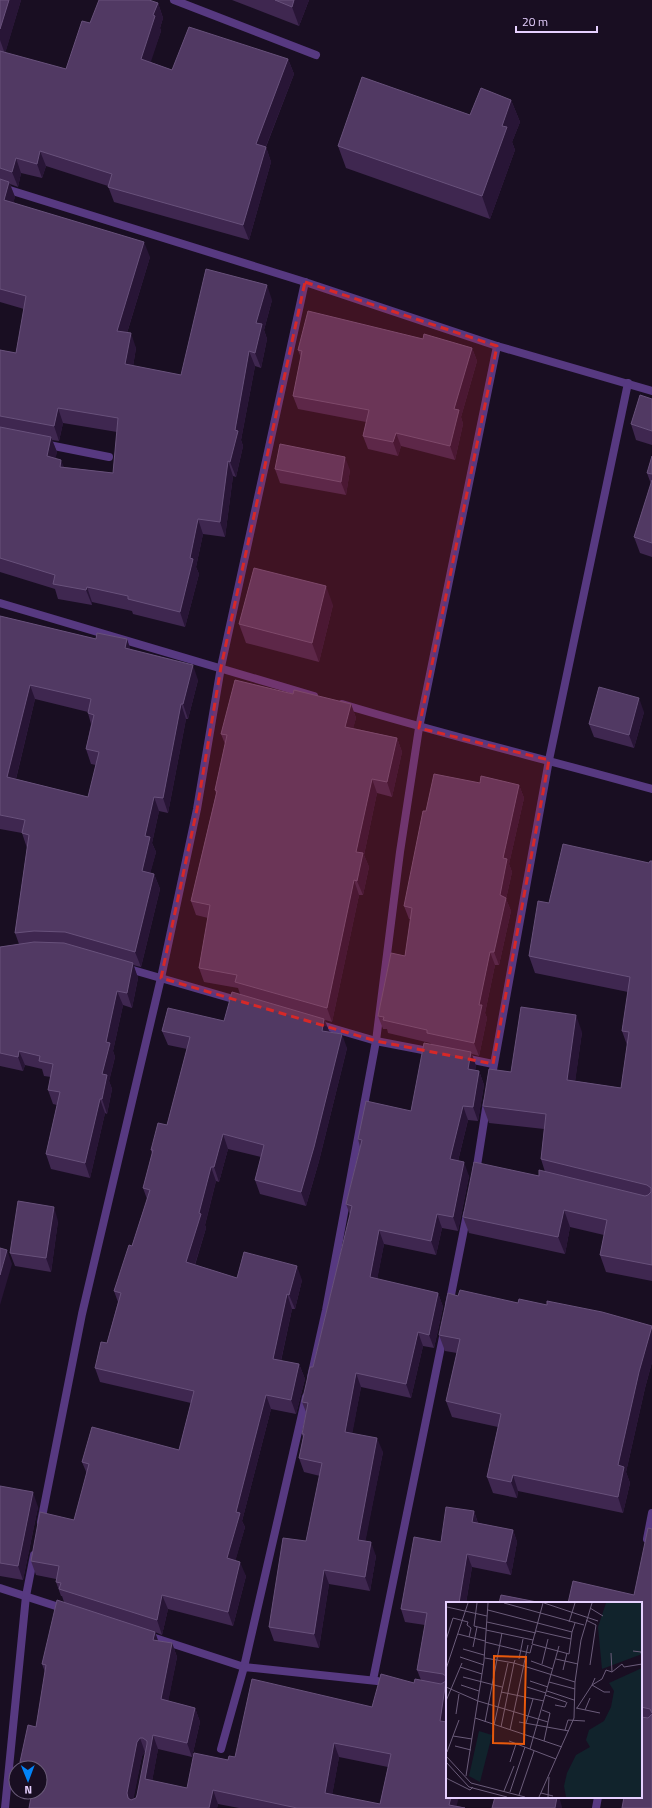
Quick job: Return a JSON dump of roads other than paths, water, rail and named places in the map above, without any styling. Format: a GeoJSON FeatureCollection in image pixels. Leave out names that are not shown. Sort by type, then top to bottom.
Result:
{"type":"FeatureCollection","features":[{"type":"Feature","properties":{"kind":"street"},"geometry":{"type":"LineString","coordinates":[[177,0],[316,55]]}},
{"type":"Feature","properties":{"kind":"street"},"geometry":{"type":"LineString","coordinates":[[0,186],[305,282],[497,346],[652,391]]}},
{"type":"Feature","properties":{"kind":"street"},"geometry":{"type":"LineString","coordinates":[[39,1533],[82,1314],[161,978],[197,809],[221,667],[305,282]]}},
{"type":"Feature","properties":{"kind":"street"},"geometry":{"type":"LineString","coordinates":[[221,1749],[244,1667],[326,1310],[376,1041],[400,852],[419,728],[497,346]]}},
{"type":"Feature","properties":{"kind":"street"},"geometry":{"type":"LineString","coordinates":[[474,1181],[481,1166],[493,1064],[549,760],[628,383]]}},
{"type":"Feature","properties":{"kind":"street"},"geometry":{"type":"LineString","coordinates":[[39,443],[109,456]]}},
{"type":"Feature","properties":{"kind":"street"},"geometry":{"type":"LineString","coordinates":[[0,603],[221,667],[320,698]]}},
{"type":"Feature","properties":{"kind":"street"},"geometry":{"type":"LineString","coordinates":[[335,702],[419,728],[549,760],[652,789]]}},
{"type":"Feature","properties":{"kind":"street"},"geometry":{"type":"LineString","coordinates":[[116,965],[250,1004]]}},
{"type":"Feature","properties":{"kind":"street"},"geometry":{"type":"LineString","coordinates":[[310,1022],[376,1041],[439,1053]]}},
{"type":"Feature","properties":{"kind":"street"},"geometry":{"type":"LineString","coordinates":[[454,1056],[493,1064]]}},
{"type":"Feature","properties":{"kind":"street"},"geometry":{"type":"LineString","coordinates":[[373,1680],[469,1204]]}},
{"type":"Feature","properties":{"kind":"street"},"geometry":{"type":"LineString","coordinates":[[645,1550],[652,1513]]}},
{"type":"Feature","properties":{"kind":"street"},"geometry":{"type":"LineString","coordinates":[[5,1808],[26,1596],[36,1549]]}},
{"type":"Feature","properties":{"kind":"street"},"geometry":{"type":"LineString","coordinates":[[0,1588],[76,1612]]}},
{"type":"Feature","properties":{"kind":"street"},"geometry":{"type":"LineString","coordinates":[[141,1634],[244,1667],[388,1682]]}},
{"type":"Feature","properties":{"kind":"street"},"geometry":{"type":"LineString","coordinates":[[596,1808],[598,1798]]}}]}
